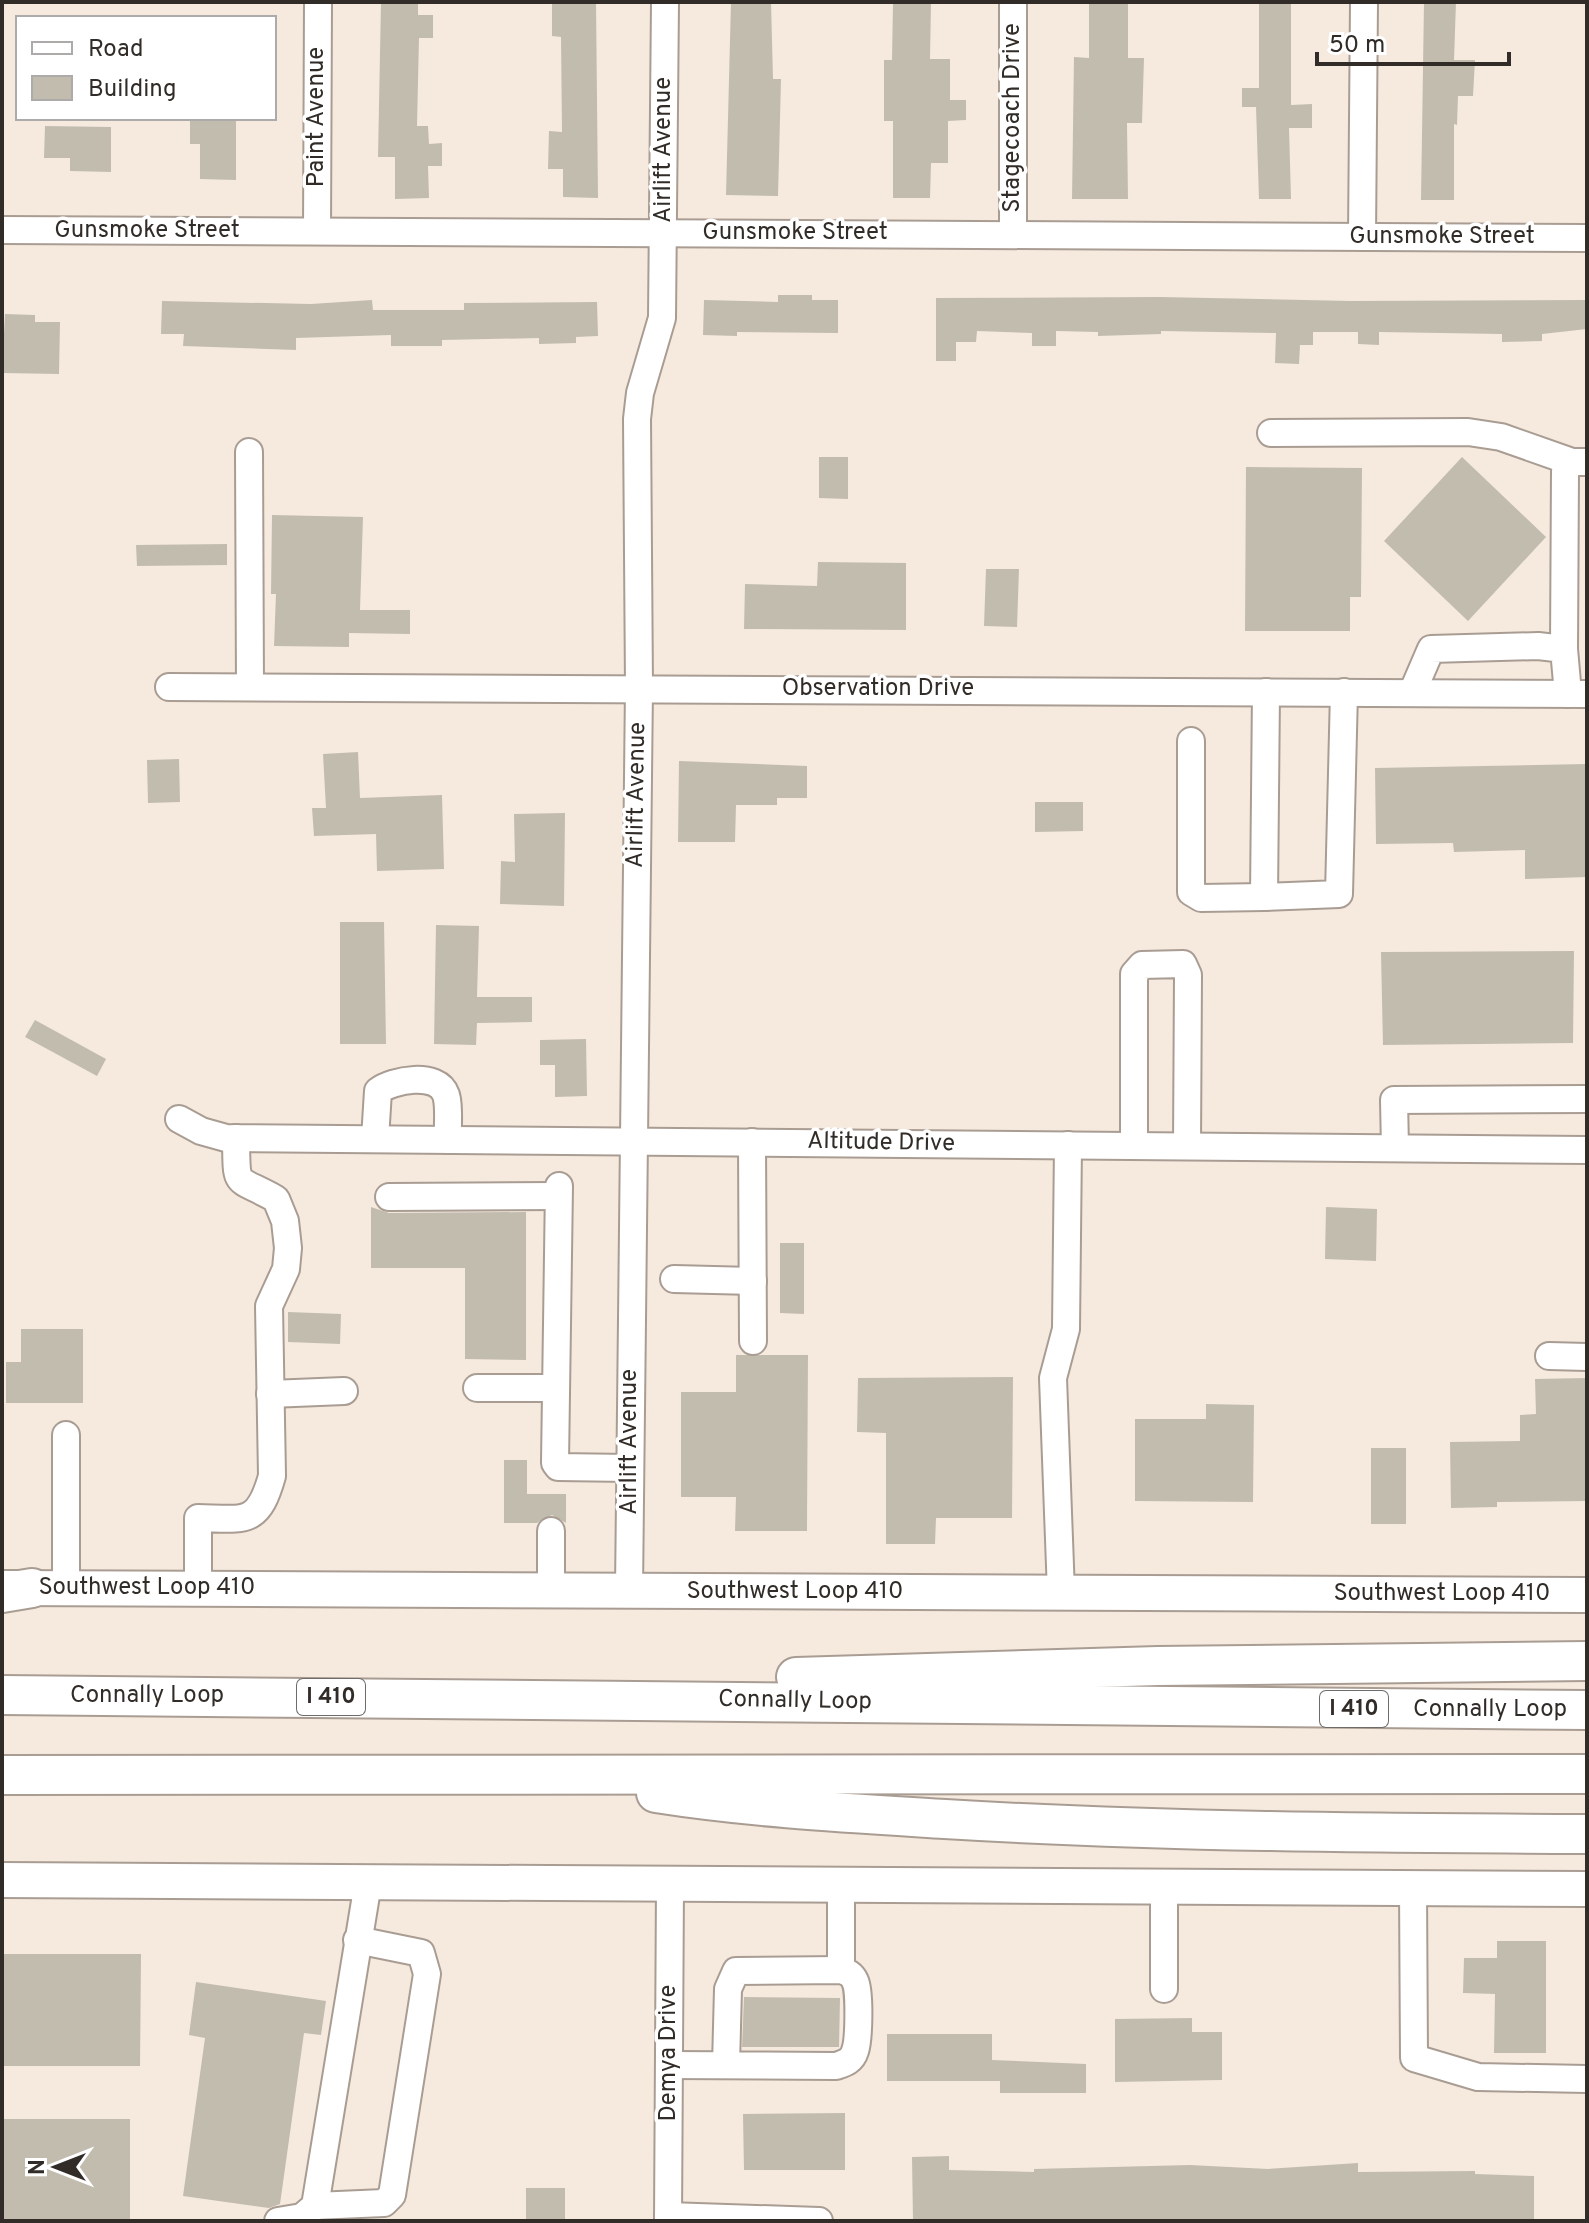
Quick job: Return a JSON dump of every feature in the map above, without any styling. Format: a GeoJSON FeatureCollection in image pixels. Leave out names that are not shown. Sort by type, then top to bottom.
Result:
{"type":"FeatureCollection","features":[{"type":"Feature","properties":{"kind":"highway"},"geometry":{"type":"LineString","coordinates":[[659,1698],[734,1679],[1188,1665],[1587,1661]]}},
{"type":"Feature","properties":{"kind":"highway","name":"Connally Loop"},"geometry":{"type":"LineString","coordinates":[[2,1695],[659,1698],[1122,1708],[1587,1710]]}},
{"type":"Feature","properties":{"kind":"highway"},"geometry":{"type":"LineString","coordinates":[[2,1775],[1587,1774]]}},
{"type":"Feature","properties":{"kind":"highway"},"geometry":{"type":"LineString","coordinates":[[541,1775],[745,1807],[1014,1823],[1242,1831],[1587,1834]]}},
{"type":"Feature","properties":{"kind":"main road","name":"Southwest Loop 410"},"geometry":{"type":"LineString","coordinates":[[26,1589],[1587,1595]]}},
{"type":"Feature","properties":{"kind":"main road"},"geometry":{"type":"LineString","coordinates":[[2,1880],[1587,1889]]}},
{"type":"Feature","properties":{"kind":"street","name":"Paint Avenue"},"geometry":{"type":"LineString","coordinates":[[317,231],[318,2]]}},
{"type":"Feature","properties":{"kind":"street","name":"Airlift Avenue"},"geometry":{"type":"LineString","coordinates":[[629,1590],[639,687],[637,419],[640,393],[662,318],[665,2]]}},
{"type":"Feature","properties":{"kind":"street","name":"Stagecoach Drive"},"geometry":{"type":"LineString","coordinates":[[1013,2],[1013,235]]}},
{"type":"Feature","properties":{"kind":"street"},"geometry":{"type":"LineString","coordinates":[[1362,237],[1364,2]]}},
{"type":"Feature","properties":{"kind":"street","name":"Gunsmoke Street"},"geometry":{"type":"LineString","coordinates":[[2,230],[1587,238]]}},
{"type":"Feature","properties":{"kind":"street"},"geometry":{"type":"LineString","coordinates":[[1271,433],[1468,432],[1501,437],[1579,462]]}},
{"type":"Feature","properties":{"kind":"street"},"geometry":{"type":"LineString","coordinates":[[249,452],[250,687]]}},
{"type":"Feature","properties":{"kind":"street"},"geometry":{"type":"LineString","coordinates":[[1577,694],[1572,635],[1577,549],[1565,471],[1579,462]]}},
{"type":"Feature","properties":{"kind":"street"},"geometry":{"type":"LineString","coordinates":[[1412,693],[1431,649],[1538,646],[1572,635]]}},
{"type":"Feature","properties":{"kind":"street","name":"Observation Drive"},"geometry":{"type":"LineString","coordinates":[[169,687],[1577,694]]}},
{"type":"Feature","properties":{"kind":"street"},"geometry":{"type":"LineString","coordinates":[[1264,897],[1266,692]]}},
{"type":"Feature","properties":{"kind":"street"},"geometry":{"type":"LineString","coordinates":[[1191,741],[1191,892],[1201,898],[1339,894],[1344,692]]}},
{"type":"Feature","properties":{"kind":"street"},"geometry":{"type":"LineString","coordinates":[[1134,1146],[1134,974],[1142,965],[1183,964],[1188,975],[1187,1146]]}},
{"type":"Feature","properties":{"kind":"street"},"geometry":{"type":"LineString","coordinates":[[375,1139],[378,1091],[387,1083],[410,1080],[438,1085],[446,1094],[448,1140]]}},
{"type":"Feature","properties":{"kind":"street"},"geometry":{"type":"LineString","coordinates":[[1395,1148],[1394,1100],[1587,1099]]}},
{"type":"Feature","properties":{"kind":"street","name":"Altitude Drive"},"geometry":{"type":"LineString","coordinates":[[179,1119],[201,1131],[236,1138],[1587,1150]]}},
{"type":"Feature","properties":{"kind":"street"},"geometry":{"type":"LineString","coordinates":[[198,1589],[198,1518],[247,1519],[258,1512],[265,1500],[272,1476],[269,1306],[286,1269],[285,1221],[276,1199],[241,1183],[237,1177],[236,1138]]}},
{"type":"Feature","properties":{"kind":"street"},"geometry":{"type":"LineString","coordinates":[[752,1142],[753,1341]]}},
{"type":"Feature","properties":{"kind":"street"},"geometry":{"type":"LineString","coordinates":[[1061,1593],[1053,1378],[1066,1329],[1068,1145]]}},
{"type":"Feature","properties":{"kind":"street"},"geometry":{"type":"LineString","coordinates":[[389,1197],[559,1191],[555,1463],[558,1467],[630,1468]]}},
{"type":"Feature","properties":{"kind":"street"},"geometry":{"type":"LineString","coordinates":[[674,1279],[753,1281]]}},
{"type":"Feature","properties":{"kind":"street"},"geometry":{"type":"LineString","coordinates":[[1549,1356],[1587,1357]]}},
{"type":"Feature","properties":{"kind":"street"},"geometry":{"type":"LineString","coordinates":[[477,1388],[556,1388]]}},
{"type":"Feature","properties":{"kind":"street"},"geometry":{"type":"LineString","coordinates":[[270,1394],[344,1391]]}},
{"type":"Feature","properties":{"kind":"street"},"geometry":{"type":"LineString","coordinates":[[26,1589],[66,1435]]}},
{"type":"Feature","properties":{"kind":"street"},"geometry":{"type":"LineString","coordinates":[[551,1531],[551,1590]]}},
{"type":"Feature","properties":{"kind":"street"},"geometry":{"type":"LineString","coordinates":[[315,2206],[368,1883]]}},
{"type":"Feature","properties":{"kind":"street","name":"Demya Drive"},"geometry":{"type":"LineString","coordinates":[[668,2218],[670,1884]]}},
{"type":"Feature","properties":{"kind":"street"},"geometry":{"type":"LineString","coordinates":[[841,1885],[841,1970]]}},
{"type":"Feature","properties":{"kind":"street"},"geometry":{"type":"LineString","coordinates":[[1164,1887],[1164,1989]]}},
{"type":"Feature","properties":{"kind":"street"},"geometry":{"type":"LineString","coordinates":[[1413,1888],[1414,2058],[1478,2077],[1587,2079]]}},
{"type":"Feature","properties":{"kind":"street"},"geometry":{"type":"LineString","coordinates":[[278,2221],[302,2217],[315,2206],[384,2203],[392,2195],[427,1974],[421,1953],[357,1940]]}},
{"type":"Feature","properties":{"kind":"street"},"geometry":{"type":"LineString","coordinates":[[669,2065],[836,2066],[848,2061],[855,2052],[857,2037],[857,1983],[850,1973],[841,1970],[736,1971],[728,1989],[726,2065]]}},
{"type":"Feature","properties":{"kind":"street"},"geometry":{"type":"LineString","coordinates":[[668,2218],[819,2221]]}},
{"type":"Feature","properties":{"kind":"building"},"geometry":{"type":"Polygon","coordinates":[[[381,2],[418,2],[418,15],[433,15],[433,38],[419,38],[417,126],[428,126],[429,144],[442,143],[442,166],[428,166],[429,198],[395,199],[395,157],[378,157],[381,2]]]}},
{"type":"Feature","properties":{"kind":"building"},"geometry":{"type":"Polygon","coordinates":[[[552,2],[596,2],[598,198],[563,197],[563,169],[548,169],[549,131],[562,132],[561,37],[552,36],[552,2]]]}},
{"type":"Feature","properties":{"kind":"building"},"geometry":{"type":"Polygon","coordinates":[[[731,2],[771,2],[773,79],[781,79],[778,196],[726,195],[731,2]]]}},
{"type":"Feature","properties":{"kind":"building"},"geometry":{"type":"Polygon","coordinates":[[[893,2],[931,2],[930,59],[950,59],[950,100],[966,100],[966,120],[948,121],[948,163],[931,163],[930,198],[893,198],[893,121],[884,121],[884,60],[892,60],[893,2]]]}},
{"type":"Feature","properties":{"kind":"building"},"geometry":{"type":"Polygon","coordinates":[[[1089,2],[1128,2],[1128,58],[1144,58],[1142,123],[1127,123],[1128,199],[1072,199],[1074,57],[1089,58],[1089,2]]]}},
{"type":"Feature","properties":{"kind":"building"},"geometry":{"type":"Polygon","coordinates":[[[1259,2],[1291,2],[1291,105],[1312,104],[1312,128],[1289,128],[1291,199],[1259,199],[1256,107],[1242,107],[1242,88],[1259,88],[1259,2]]]}},
{"type":"Feature","properties":{"kind":"building"},"geometry":{"type":"Polygon","coordinates":[[[1424,2],[1456,2],[1454,60],[1475,60],[1473,96],[1458,96],[1457,125],[1454,124],[1454,200],[1421,200],[1424,2]]]}},
{"type":"Feature","properties":{"kind":"building"},"geometry":{"type":"Polygon","coordinates":[[[190,120],[236,120],[236,180],[200,179],[200,144],[190,144],[190,120]]]}},
{"type":"Feature","properties":{"kind":"building"},"geometry":{"type":"Polygon","coordinates":[[[45,126],[111,127],[111,172],[70,171],[70,158],[44,158],[45,126]]]}},
{"type":"Feature","properties":{"kind":"building"},"geometry":{"type":"Polygon","coordinates":[[[778,295],[812,295],[812,300],[838,300],[838,333],[737,332],[737,336],[703,335],[704,300],[778,302],[778,295]]]}},
{"type":"Feature","properties":{"kind":"building"},"geometry":{"type":"Polygon","coordinates":[[[1160,297],[1350,301],[1587,300],[1587,329],[1542,334],[1542,341],[1502,342],[1502,334],[1379,332],[1379,345],[1358,344],[1358,332],[1313,332],[1313,345],[1300,345],[1299,364],[1275,363],[1276,333],[1161,331],[1161,334],[1098,336],[1098,332],[1056,331],[1056,346],[1032,346],[1032,333],[977,331],[976,342],[956,342],[956,361],[936,361],[936,298],[1160,297]]]}},
{"type":"Feature","properties":{"kind":"building"},"geometry":{"type":"Polygon","coordinates":[[[372,300],[373,310],[464,310],[464,303],[597,302],[598,336],[576,337],[576,343],[539,344],[539,338],[442,340],[442,346],[391,346],[391,335],[296,338],[296,350],[183,346],[184,334],[161,334],[162,301],[311,304],[372,300]]]}},
{"type":"Feature","properties":{"kind":"building"},"geometry":{"type":"Polygon","coordinates":[[[5,314],[35,315],[35,322],[60,322],[59,374],[2,373],[5,314]]]}},
{"type":"Feature","properties":{"kind":"building"},"geometry":{"type":"Polygon","coordinates":[[[819,457],[848,457],[848,499],[819,498],[819,457]]]}},
{"type":"Feature","properties":{"kind":"building"},"geometry":{"type":"Polygon","coordinates":[[[1462,457],[1546,537],[1468,621],[1384,541],[1462,457]]]}},
{"type":"Feature","properties":{"kind":"building"},"geometry":{"type":"Polygon","coordinates":[[[1246,467],[1362,468],[1361,597],[1350,597],[1350,631],[1245,631],[1246,467]]]}},
{"type":"Feature","properties":{"kind":"building"},"geometry":{"type":"Polygon","coordinates":[[[272,515],[363,517],[360,610],[410,610],[410,634],[349,633],[349,647],[274,646],[276,594],[271,594],[272,515]]]}},
{"type":"Feature","properties":{"kind":"building"},"geometry":{"type":"Polygon","coordinates":[[[227,544],[227,565],[137,566],[136,545],[227,544]]]}},
{"type":"Feature","properties":{"kind":"building"},"geometry":{"type":"Polygon","coordinates":[[[818,562],[906,563],[906,630],[744,629],[745,584],[817,586],[818,562]]]}},
{"type":"Feature","properties":{"kind":"building"},"geometry":{"type":"Polygon","coordinates":[[[986,569],[1019,569],[1017,627],[984,626],[986,569]]]}},
{"type":"Feature","properties":{"kind":"building"},"geometry":{"type":"Polygon","coordinates":[[[358,752],[360,798],[442,795],[444,869],[377,871],[376,834],[314,836],[312,808],[326,808],[323,754],[358,752]]]}},
{"type":"Feature","properties":{"kind":"building"},"geometry":{"type":"Polygon","coordinates":[[[179,759],[180,802],[148,803],[147,760],[179,759]]]}},
{"type":"Feature","properties":{"kind":"building"},"geometry":{"type":"Polygon","coordinates":[[[679,761],[807,766],[807,798],[777,798],[777,805],[736,805],[735,842],[678,842],[679,761]]]}},
{"type":"Feature","properties":{"kind":"building"},"geometry":{"type":"Polygon","coordinates":[[[1587,764],[1587,877],[1525,879],[1525,850],[1454,852],[1453,843],[1376,844],[1375,768],[1587,764]]]}},
{"type":"Feature","properties":{"kind":"building"},"geometry":{"type":"Polygon","coordinates":[[[1035,802],[1083,802],[1083,831],[1035,832],[1035,802]]]}},
{"type":"Feature","properties":{"kind":"building"},"geometry":{"type":"Polygon","coordinates":[[[565,813],[564,906],[500,904],[501,861],[515,862],[514,814],[565,813]]]}},
{"type":"Feature","properties":{"kind":"building"},"geometry":{"type":"Polygon","coordinates":[[[340,922],[384,922],[386,1044],[340,1044],[340,922]]]}},
{"type":"Feature","properties":{"kind":"building"},"geometry":{"type":"Polygon","coordinates":[[[436,925],[479,926],[477,997],[532,997],[532,1022],[477,1023],[476,1045],[434,1044],[436,925]]]}},
{"type":"Feature","properties":{"kind":"building"},"geometry":{"type":"Polygon","coordinates":[[[1574,951],[1573,1043],[1383,1045],[1381,952],[1574,951]]]}},
{"type":"Feature","properties":{"kind":"building"},"geometry":{"type":"Polygon","coordinates":[[[35,1020],[106,1059],[97,1076],[25,1037],[35,1020]]]}},
{"type":"Feature","properties":{"kind":"building"},"geometry":{"type":"Polygon","coordinates":[[[586,1039],[587,1096],[555,1097],[555,1065],[540,1065],[540,1040],[586,1039]]]}},
{"type":"Feature","properties":{"kind":"building"},"geometry":{"type":"Polygon","coordinates":[[[371,1207],[389,1213],[526,1212],[526,1360],[465,1359],[465,1268],[371,1268],[371,1207]]]}},
{"type":"Feature","properties":{"kind":"building"},"geometry":{"type":"Polygon","coordinates":[[[1326,1207],[1377,1209],[1376,1261],[1325,1259],[1326,1207]]]}},
{"type":"Feature","properties":{"kind":"building"},"geometry":{"type":"Polygon","coordinates":[[[780,1243],[804,1243],[804,1314],[780,1313],[780,1243]]]}},
{"type":"Feature","properties":{"kind":"building"},"geometry":{"type":"Polygon","coordinates":[[[288,1312],[341,1314],[340,1344],[288,1342],[288,1312]]]}},
{"type":"Feature","properties":{"kind":"building"},"geometry":{"type":"Polygon","coordinates":[[[21,1329],[83,1329],[83,1403],[6,1403],[6,1362],[21,1362],[21,1329]]]}},
{"type":"Feature","properties":{"kind":"building"},"geometry":{"type":"Polygon","coordinates":[[[736,1355],[808,1355],[807,1531],[735,1531],[736,1497],[681,1497],[681,1392],[736,1392],[736,1355]]]}},
{"type":"Feature","properties":{"kind":"building"},"geometry":{"type":"Polygon","coordinates":[[[1013,1377],[1012,1518],[936,1518],[935,1544],[886,1544],[886,1433],[857,1432],[858,1378],[1013,1377]]]}},
{"type":"Feature","properties":{"kind":"building"},"geometry":{"type":"Polygon","coordinates":[[[1587,1378],[1587,1501],[1497,1502],[1497,1507],[1451,1508],[1450,1442],[1520,1441],[1520,1415],[1536,1414],[1535,1379],[1587,1378]]]}},
{"type":"Feature","properties":{"kind":"building"},"geometry":{"type":"Polygon","coordinates":[[[1206,1404],[1254,1405],[1253,1502],[1135,1501],[1135,1419],[1206,1419],[1206,1404]]]}},
{"type":"Feature","properties":{"kind":"building"},"geometry":{"type":"Polygon","coordinates":[[[1371,1448],[1406,1448],[1406,1524],[1371,1524],[1371,1448]]]}},
{"type":"Feature","properties":{"kind":"building"},"geometry":{"type":"Polygon","coordinates":[[[504,1460],[527,1460],[527,1494],[566,1494],[566,1523],[552,1515],[537,1523],[504,1523],[504,1460]]]}},
{"type":"Feature","properties":{"kind":"building"},"geometry":{"type":"Polygon","coordinates":[[[1497,1941],[1546,1941],[1546,2053],[1494,2053],[1495,1994],[1463,1993],[1464,1958],[1497,1958],[1497,1941]]]}},
{"type":"Feature","properties":{"kind":"building"},"geometry":{"type":"Polygon","coordinates":[[[2,1954],[141,1954],[140,2066],[2,2066],[2,1954]]]}},
{"type":"Feature","properties":{"kind":"building"},"geometry":{"type":"Polygon","coordinates":[[[196,1982],[326,2001],[321,2035],[304,2033],[280,2204],[269,2208],[183,2196],[205,2038],[189,2035],[196,1982]]]}},
{"type":"Feature","properties":{"kind":"building"},"geometry":{"type":"Polygon","coordinates":[[[744,1997],[840,1998],[839,2047],[742,2047],[744,1997]]]}},
{"type":"Feature","properties":{"kind":"building"},"geometry":{"type":"Polygon","coordinates":[[[1192,2018],[1192,2032],[1222,2032],[1222,2080],[1115,2082],[1115,2019],[1192,2018]]]}},
{"type":"Feature","properties":{"kind":"building"},"geometry":{"type":"Polygon","coordinates":[[[887,2034],[992,2034],[992,2060],[1086,2064],[1086,2093],[1000,2093],[1000,2081],[887,2081],[887,2034]]]}},
{"type":"Feature","properties":{"kind":"building"},"geometry":{"type":"Polygon","coordinates":[[[845,2113],[845,2170],[744,2170],[743,2114],[845,2113]]]}},
{"type":"Feature","properties":{"kind":"building"},"geometry":{"type":"Polygon","coordinates":[[[2,2119],[130,2119],[130,2221],[2,2221],[2,2119]]]}},
{"type":"Feature","properties":{"kind":"building"},"geometry":{"type":"Polygon","coordinates":[[[949,2156],[949,2170],[1034,2172],[1034,2169],[1190,2165],[1268,2169],[1358,2163],[1358,2172],[1475,2171],[1475,2174],[1534,2176],[1534,2221],[913,2221],[912,2157],[949,2156]]]}},
{"type":"Feature","properties":{"kind":"building"},"geometry":{"type":"Polygon","coordinates":[[[526,2188],[565,2188],[565,2221],[526,2221],[526,2188]]]}}]}
